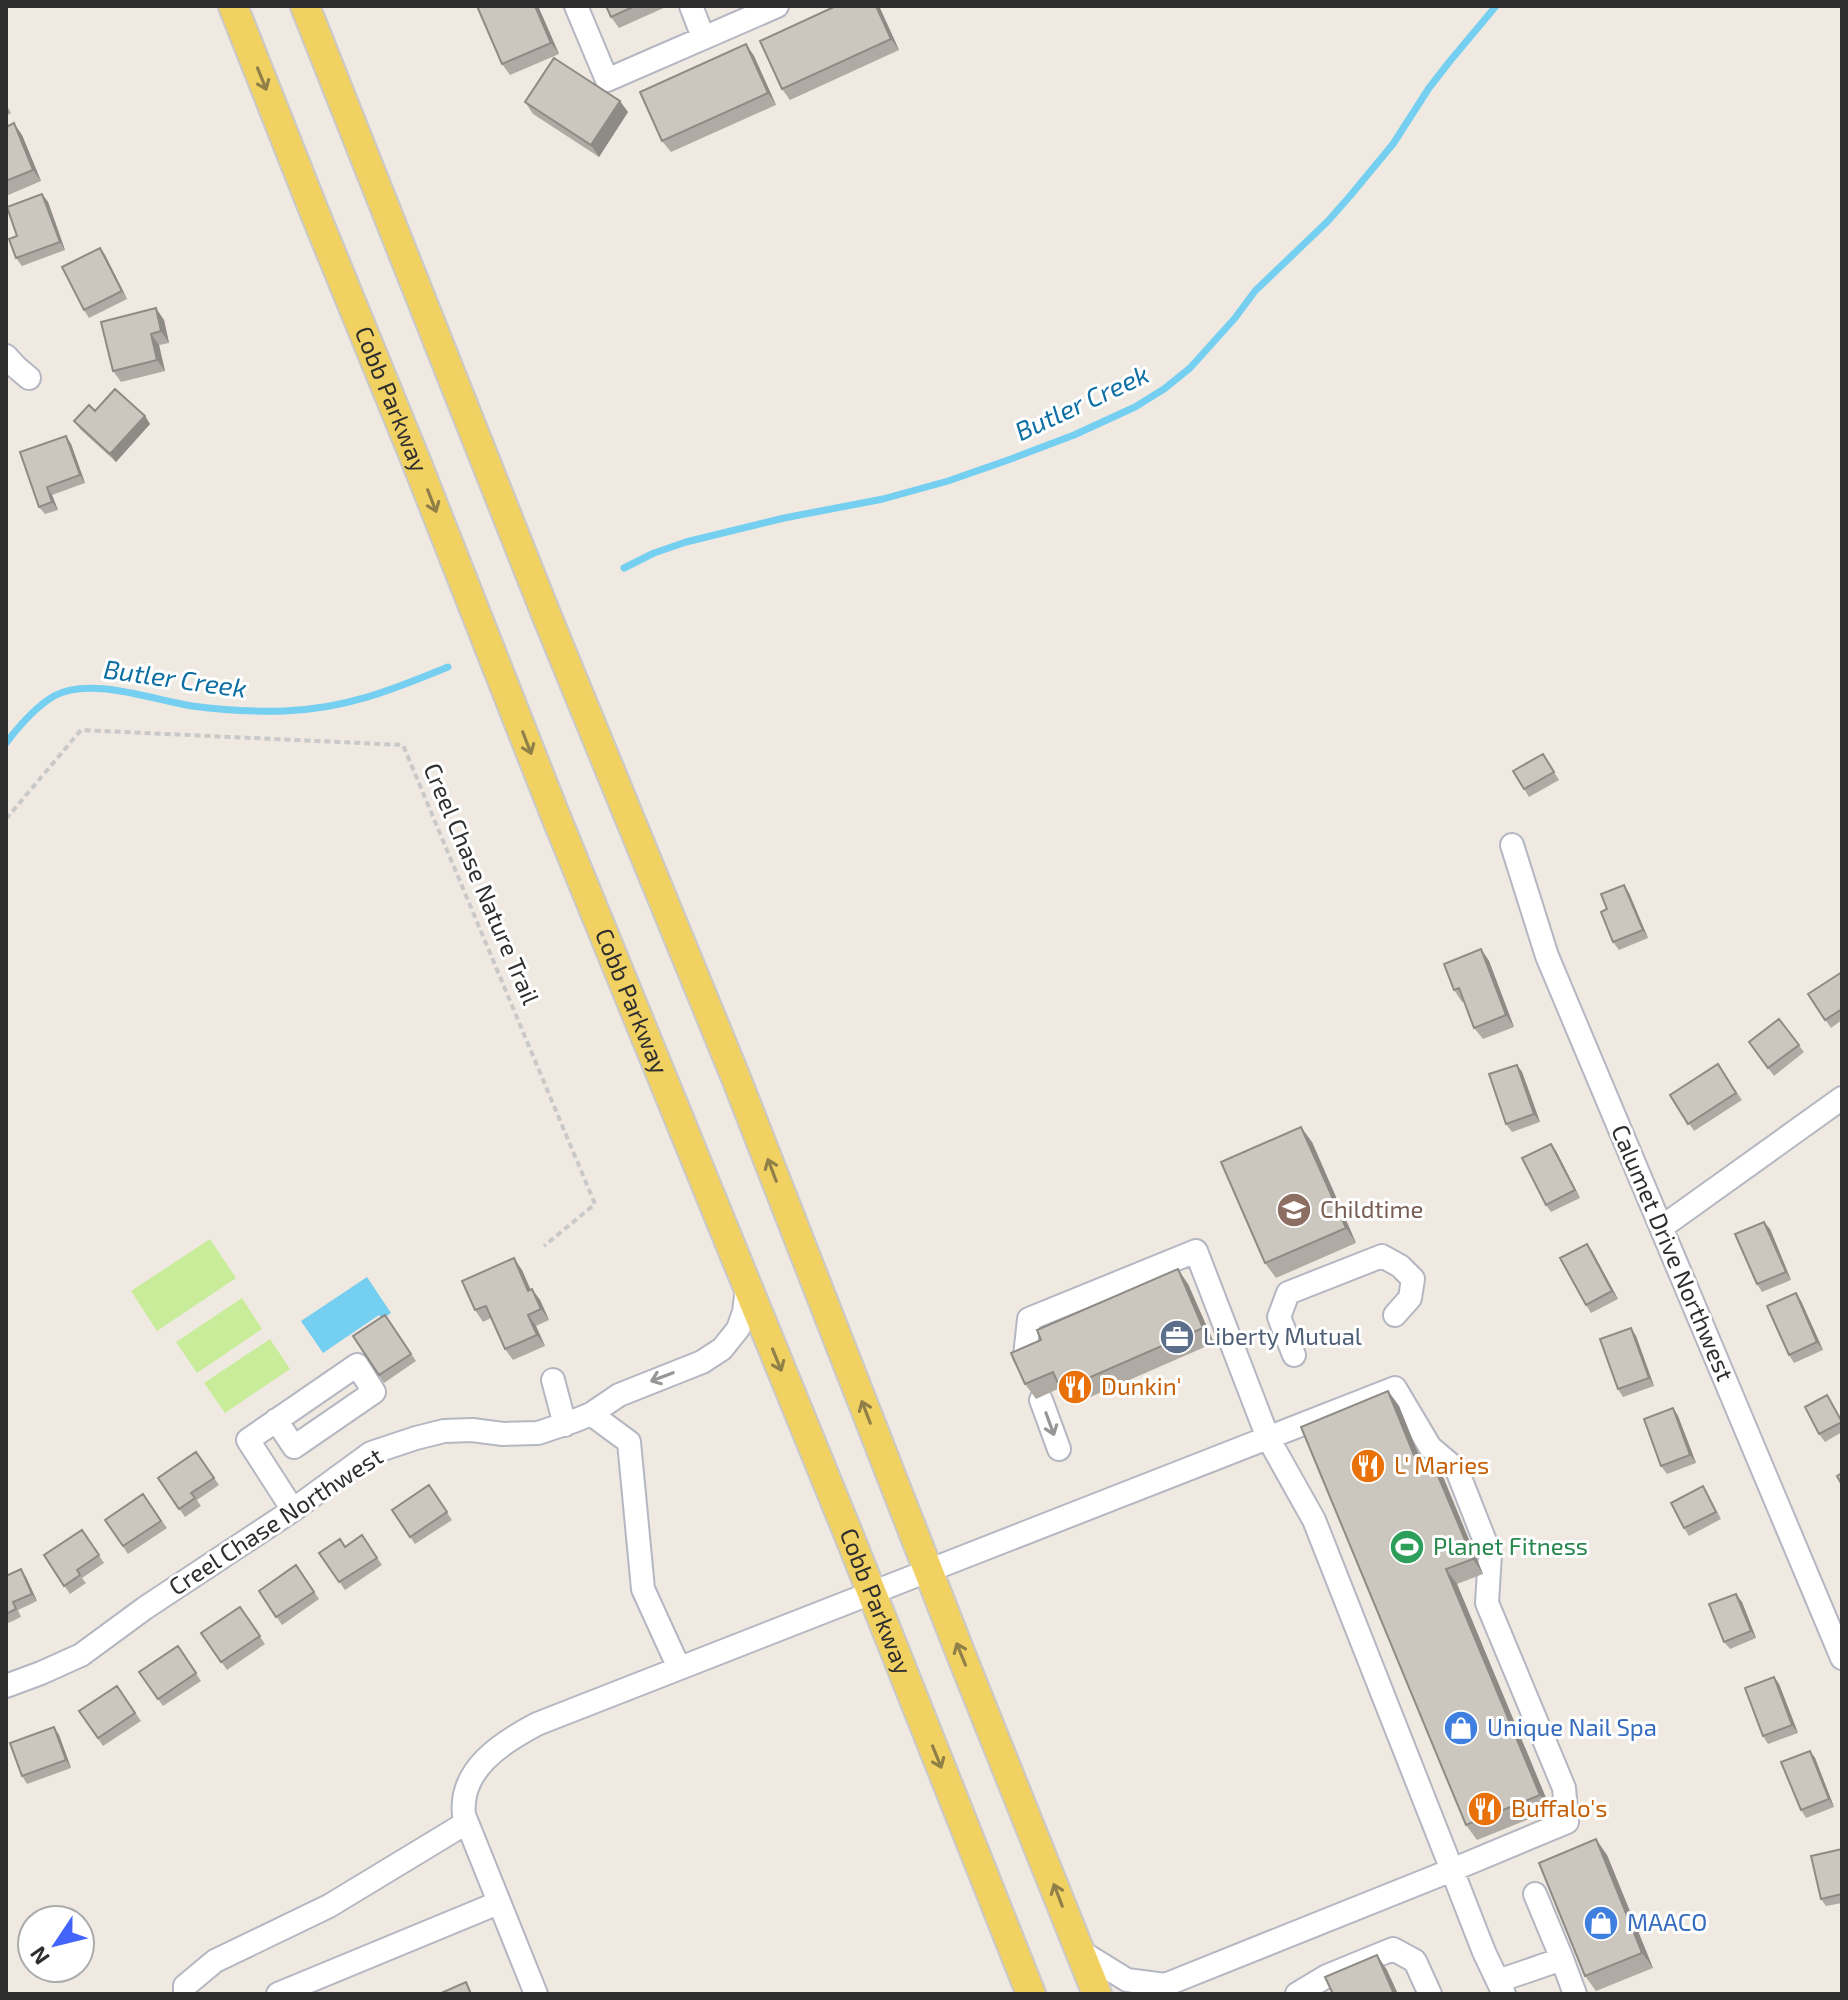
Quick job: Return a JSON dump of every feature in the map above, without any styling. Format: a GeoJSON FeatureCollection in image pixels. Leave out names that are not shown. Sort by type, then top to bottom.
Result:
{"type":"FeatureCollection","features":[{"type":"Feature","properties":{"kind":"main road","name":"Cobb Parkway"},"geometry":{"type":"LineString","coordinates":[[233,6],[1031,1994]]}},
{"type":"Feature","properties":{"kind":"main road"},"geometry":{"type":"LineString","coordinates":[[305,6],[546,614],[736,1078],[1097,1994]]}},
{"type":"Feature","properties":{"kind":"street"},"geometry":{"type":"LineString","coordinates":[[576,6],[607,80],[777,6]]}},
{"type":"Feature","properties":{"kind":"street"},"geometry":{"type":"LineString","coordinates":[[691,6],[703,37]]}},
{"type":"Feature","properties":{"kind":"street"},"geometry":{"type":"LineString","coordinates":[[6,356],[29,378]]}},
{"type":"Feature","properties":{"kind":"street","name":"Calumet Drive Northwest"},"geometry":{"type":"LineString","coordinates":[[1512,845],[1547,956],[1842,1658]]}},
{"type":"Feature","properties":{"kind":"street"},"geometry":{"type":"LineString","coordinates":[[1662,1227],[1842,1098]]}},
{"type":"Feature","properties":{"kind":"street"},"geometry":{"type":"LineString","coordinates":[[1025,1356],[1029,1319],[1196,1251],[1268,1438],[1314,1520],[1484,1952],[1501,1988],[1562,1959]]}},
{"type":"Feature","properties":{"kind":"street"},"geometry":{"type":"LineString","coordinates":[[1294,1355],[1279,1317],[1288,1293],[1382,1256],[1400,1266],[1413,1279],[1410,1298],[1395,1315]]}},
{"type":"Feature","properties":{"kind":"street","name":"Creel Chase Northwest"},"geometry":{"type":"LineString","coordinates":[[6,1686],[81,1655],[371,1453],[444,1431],[538,1433],[591,1414],[619,1395],[702,1362],[722,1349],[738,1329],[747,1288]]}},
{"type":"Feature","properties":{"kind":"street"},"geometry":{"type":"LineString","coordinates":[[553,1380],[565,1425]]}},
{"type":"Feature","properties":{"kind":"street"},"geometry":{"type":"LineString","coordinates":[[536,1994],[466,1823],[463,1806],[478,1766],[502,1745],[537,1724],[1395,1388],[1430,1447],[1457,1470],[1490,1554],[1487,1603],[1564,1788],[1567,1822],[1161,1990],[1127,1980],[1080,1951]]}},
{"type":"Feature","properties":{"kind":"street"},"geometry":{"type":"LineString","coordinates":[[1041,1400],[1059,1449]]}},
{"type":"Feature","properties":{"kind":"street"},"geometry":{"type":"LineString","coordinates":[[591,1414],[629,1442],[643,1589],[679,1668]]}},
{"type":"Feature","properties":{"kind":"street"},"geometry":{"type":"LineString","coordinates":[[276,1420],[248,1440],[293,1510]]}},
{"type":"Feature","properties":{"kind":"street"},"geometry":{"type":"LineString","coordinates":[[185,1994],[185,1986],[215,1961],[329,1906],[466,1823]]}},
{"type":"Feature","properties":{"kind":"street"},"geometry":{"type":"LineString","coordinates":[[1535,1894],[1575,1994]]}},
{"type":"Feature","properties":{"kind":"street"},"geometry":{"type":"LineString","coordinates":[[278,1994],[498,1903]]}},
{"type":"Feature","properties":{"kind":"street"},"geometry":{"type":"LineString","coordinates":[[1297,1994],[1327,1976],[1393,1949],[1415,1961],[1430,1994]]}},
{"type":"Feature","properties":{"kind":"path","name":"Creel Chase Nature Trail"},"geometry":{"type":"LineString","coordinates":[[6,819],[81,730],[403,745],[595,1204],[544,1246]]}},
{"type":"Feature","properties":{"kind":"green space"},"geometry":{"type":"Polygon","coordinates":[[[210,1239],[236,1278],[157,1331],[131,1291],[210,1239]]]}},
{"type":"Feature","properties":{"kind":"green space"},"geometry":{"type":"Polygon","coordinates":[[[242,1298],[262,1329],[197,1373],[176,1342],[242,1298]]]}},
{"type":"Feature","properties":{"kind":"green space"},"geometry":{"type":"Polygon","coordinates":[[[270,1339],[290,1369],[225,1413],[204,1383],[270,1339]]]}},
{"type":"Feature","properties":{"kind":"water"},"geometry":{"type":"Polygon","coordinates":[[[367,1277],[391,1313],[382,1319],[379,1315],[323,1353],[301,1321],[367,1277]]]}},
{"type":"Feature","properties":{"kind":"building"},"geometry":{"type":"Polygon","coordinates":[[[477,6],[535,6],[551,43],[502,64],[477,6]]]}},
{"type":"Feature","properties":{"kind":"building"},"geometry":{"type":"Polygon","coordinates":[[[606,6],[635,6],[611,17],[606,6]]]}},
{"type":"Feature","properties":{"kind":"building"},"geometry":{"type":"Polygon","coordinates":[[[836,6],[876,6],[891,39],[782,89],[760,41],[836,6]]]}},
{"type":"Feature","properties":{"kind":"building"},"geometry":{"type":"Polygon","coordinates":[[[746,44],[768,93],[662,141],[640,92],[746,44]]]}},
{"type":"Feature","properties":{"kind":"building"},"geometry":{"type":"Polygon","coordinates":[[[554,58],[620,101],[591,145],[525,102],[554,58]]]}},
{"type":"Feature","properties":{"kind":"building"},"geometry":{"type":"Polygon","coordinates":[[[14,123],[33,170],[6,181],[6,127],[14,123]]]}},
{"type":"Feature","properties":{"kind":"building"},"geometry":{"type":"Polygon","coordinates":[[[42,194],[60,242],[16,258],[9,239],[17,236],[7,207],[42,194]]]}},
{"type":"Feature","properties":{"kind":"building"},"geometry":{"type":"Polygon","coordinates":[[[100,248],[122,291],[84,310],[62,267],[100,248]]]}},
{"type":"Feature","properties":{"kind":"building"},"geometry":{"type":"Polygon","coordinates":[[[156,308],[161,331],[151,334],[157,360],[113,371],[101,322],[156,308]]]}},
{"type":"Feature","properties":{"kind":"building"},"geometry":{"type":"Polygon","coordinates":[[[115,389],[145,416],[110,454],[74,421],[89,405],[95,411],[115,389]]]}},
{"type":"Feature","properties":{"kind":"building"},"geometry":{"type":"Polygon","coordinates":[[[66,436],[80,475],[47,487],[52,502],[39,507],[20,452],[66,436]]]}},
{"type":"Feature","properties":{"kind":"building"},"geometry":{"type":"Polygon","coordinates":[[[1543,754],[1554,772],[1524,789],[1513,771],[1543,754]]]}},
{"type":"Feature","properties":{"kind":"building"},"geometry":{"type":"Polygon","coordinates":[[[1624,885],[1643,930],[1613,942],[1601,912],[1607,909],[1601,894],[1624,885]]]}},
{"type":"Feature","properties":{"kind":"building"},"geometry":{"type":"Polygon","coordinates":[[[1481,949],[1506,1015],[1474,1028],[1459,988],[1454,990],[1444,964],[1481,949]]]}},
{"type":"Feature","properties":{"kind":"building"},"geometry":{"type":"Polygon","coordinates":[[[1842,972],[1842,1009],[1825,1020],[1808,994],[1842,972]]]}},
{"type":"Feature","properties":{"kind":"building"},"geometry":{"type":"Polygon","coordinates":[[[1779,1019],[1799,1045],[1768,1068],[1749,1042],[1779,1019]]]}},
{"type":"Feature","properties":{"kind":"building"},"geometry":{"type":"Polygon","coordinates":[[[1718,1064],[1736,1093],[1688,1124],[1670,1095],[1718,1064]]]}},
{"type":"Feature","properties":{"kind":"building"},"geometry":{"type":"Polygon","coordinates":[[[1517,1065],[1534,1114],[1506,1124],[1489,1074],[1517,1065]]]}},
{"type":"Feature","properties":{"kind":"building","name":"Childtime"},"geometry":{"type":"Polygon","coordinates":[[[1301,1127],[1346,1228],[1265,1263],[1221,1162],[1301,1127]]]}},
{"type":"Feature","properties":{"kind":"building"},"geometry":{"type":"Polygon","coordinates":[[[1551,1144],[1575,1190],[1546,1205],[1522,1158],[1551,1144]]]}},
{"type":"Feature","properties":{"kind":"building"},"geometry":{"type":"Polygon","coordinates":[[[1764,1222],[1786,1272],[1757,1284],[1735,1234],[1764,1222]]]}},
{"type":"Feature","properties":{"kind":"building"},"geometry":{"type":"Polygon","coordinates":[[[1587,1244],[1612,1291],[1586,1305],[1560,1258],[1587,1244]]]}},
{"type":"Feature","properties":{"kind":"building"},"geometry":{"type":"Polygon","coordinates":[[[514,1258],[528,1291],[532,1289],[541,1309],[528,1315],[537,1335],[505,1349],[486,1306],[475,1310],[462,1281],[514,1258]]]}},
{"type":"Feature","properties":{"kind":"building"},"geometry":{"type":"Polygon","coordinates":[[[1178,1269],[1203,1328],[1061,1390],[1053,1372],[1025,1384],[1011,1353],[1041,1340],[1037,1330],[1178,1269]]]}},
{"type":"Feature","properties":{"kind":"building"},"geometry":{"type":"Polygon","coordinates":[[[1796,1293],[1817,1342],[1789,1355],[1767,1306],[1796,1293]]]}},
{"type":"Feature","properties":{"kind":"building"},"geometry":{"type":"Polygon","coordinates":[[[385,1315],[411,1354],[379,1375],[353,1336],[385,1315]]]}},
{"type":"Feature","properties":{"kind":"building"},"geometry":{"type":"Polygon","coordinates":[[[1631,1328],[1649,1378],[1618,1389],[1600,1339],[1631,1328]]]}},
{"type":"Feature","properties":{"kind":"building"},"geometry":{"type":"Polygon","coordinates":[[[1388,1391],[1420,1470],[1433,1464],[1473,1559],[1446,1569],[1540,1795],[1466,1825],[1301,1427],[1388,1391]]]}},
{"type":"Feature","properties":{"kind":"building"},"geometry":{"type":"Polygon","coordinates":[[[1827,1395],[1842,1422],[1819,1434],[1805,1407],[1827,1395]]]}},
{"type":"Feature","properties":{"kind":"building"},"geometry":{"type":"Polygon","coordinates":[[[1673,1408],[1690,1455],[1661,1466],[1644,1419],[1673,1408]]]}},
{"type":"Feature","properties":{"kind":"building"},"geometry":{"type":"Polygon","coordinates":[[[196,1452],[214,1478],[191,1493],[195,1498],[179,1509],[158,1478],[196,1452]]]}},
{"type":"Feature","properties":{"kind":"building"},"geometry":{"type":"Polygon","coordinates":[[[429,1485],[447,1512],[410,1537],[392,1510],[429,1485]]]}},
{"type":"Feature","properties":{"kind":"building"},"geometry":{"type":"Polygon","coordinates":[[[1703,1486],[1716,1512],[1684,1528],[1671,1503],[1703,1486]]]}},
{"type":"Feature","properties":{"kind":"building"},"geometry":{"type":"Polygon","coordinates":[[[143,1494],[161,1521],[123,1546],[105,1520],[143,1494]]]}},
{"type":"Feature","properties":{"kind":"building"},"geometry":{"type":"Polygon","coordinates":[[[82,1530],[99,1555],[77,1570],[80,1575],[64,1586],[44,1555],[82,1530]]]}},
{"type":"Feature","properties":{"kind":"building"},"geometry":{"type":"Polygon","coordinates":[[[362,1535],[377,1558],[339,1582],[319,1553],[340,1539],[345,1547],[362,1535]]]}},
{"type":"Feature","properties":{"kind":"building"},"geometry":{"type":"Polygon","coordinates":[[[296,1565],[314,1592],[276,1617],[259,1591],[296,1565]]]}},
{"type":"Feature","properties":{"kind":"building"},"geometry":{"type":"Polygon","coordinates":[[[21,1569],[32,1594],[13,1602],[16,1609],[6,1614],[6,1576],[21,1569]]]}},
{"type":"Feature","properties":{"kind":"building"},"geometry":{"type":"Polygon","coordinates":[[[1736,1594],[1751,1631],[1724,1642],[1709,1604],[1736,1594]]]}},
{"type":"Feature","properties":{"kind":"building"},"geometry":{"type":"Polygon","coordinates":[[[240,1607],[260,1636],[221,1662],[201,1633],[240,1607]]]}},
{"type":"Feature","properties":{"kind":"building"},"geometry":{"type":"Polygon","coordinates":[[[178,1646],[196,1673],[158,1699],[139,1672],[178,1646]]]}},
{"type":"Feature","properties":{"kind":"building"},"geometry":{"type":"Polygon","coordinates":[[[1774,1677],[1792,1725],[1763,1736],[1745,1688],[1774,1677]]]}},
{"type":"Feature","properties":{"kind":"building"},"geometry":{"type":"Polygon","coordinates":[[[117,1686],[135,1713],[98,1738],[79,1711],[117,1686]]]}},
{"type":"Feature","properties":{"kind":"building"},"geometry":{"type":"Polygon","coordinates":[[[54,1727],[66,1760],[22,1776],[10,1743],[54,1727]]]}},
{"type":"Feature","properties":{"kind":"building"},"geometry":{"type":"Polygon","coordinates":[[[1810,1751],[1829,1799],[1801,1810],[1781,1762],[1810,1751]]]}},
{"type":"Feature","properties":{"kind":"building","name":"MAACO"},"geometry":{"type":"Polygon","coordinates":[[[1596,1839],[1642,1953],[1585,1976],[1539,1863],[1596,1839]]]}},
{"type":"Feature","properties":{"kind":"building"},"geometry":{"type":"Polygon","coordinates":[[[1842,1849],[1842,1894],[1821,1899],[1811,1856],[1842,1849]]]}},
{"type":"Feature","properties":{"kind":"building"},"geometry":{"type":"Polygon","coordinates":[[[1377,1955],[1394,1994],[1333,1994],[1325,1977],[1377,1955]]]}},
{"type":"Feature","properties":{"kind":"building"},"geometry":{"type":"Polygon","coordinates":[[[466,1982],[471,1994],[439,1994],[466,1982]]]}},
{"type":"Feature","properties":{"kind":"waterway","name":"Butler Creek"},"geometry":{"type":"LineString","coordinates":[[624,568],[686,542],[784,518],[883,499],[948,481],[1074,435],[1135,407],[1164,389],[1190,368],[1255,291],[1350,196],[1393,144],[1429,88],[1496,6]]}},
{"type":"Feature","properties":{"kind":"waterway","name":"Butler Creek"},"geometry":{"type":"LineString","coordinates":[[6,743],[40,706],[69,690],[103,689],[192,706],[284,711],[348,702],[388,691],[448,667]]}},
{"type":"Feature","properties":{"kind":"place","name":"Childtime"},"geometry":{"type":"Point","coordinates":[1294,1210]}},
{"type":"Feature","properties":{"kind":"place","name":"Liberty Mutual"},"geometry":{"type":"Point","coordinates":[1177,1337]}},
{"type":"Feature","properties":{"kind":"place","name":"Dunkin'"},"geometry":{"type":"Point","coordinates":[1075,1387]}},
{"type":"Feature","properties":{"kind":"place","name":"L' Maries"},"geometry":{"type":"Point","coordinates":[1368,1466]}},
{"type":"Feature","properties":{"kind":"place","name":"Planet Fitness"},"geometry":{"type":"Point","coordinates":[1407,1547]}},
{"type":"Feature","properties":{"kind":"place","name":"Unique Nail Spa"},"geometry":{"type":"Point","coordinates":[1461,1728]}},
{"type":"Feature","properties":{"kind":"place","name":"Buffalo's"},"geometry":{"type":"Point","coordinates":[1485,1809]}},
{"type":"Feature","properties":{"kind":"place","name":"MAACO"},"geometry":{"type":"Point","coordinates":[1601,1923]}}]}
